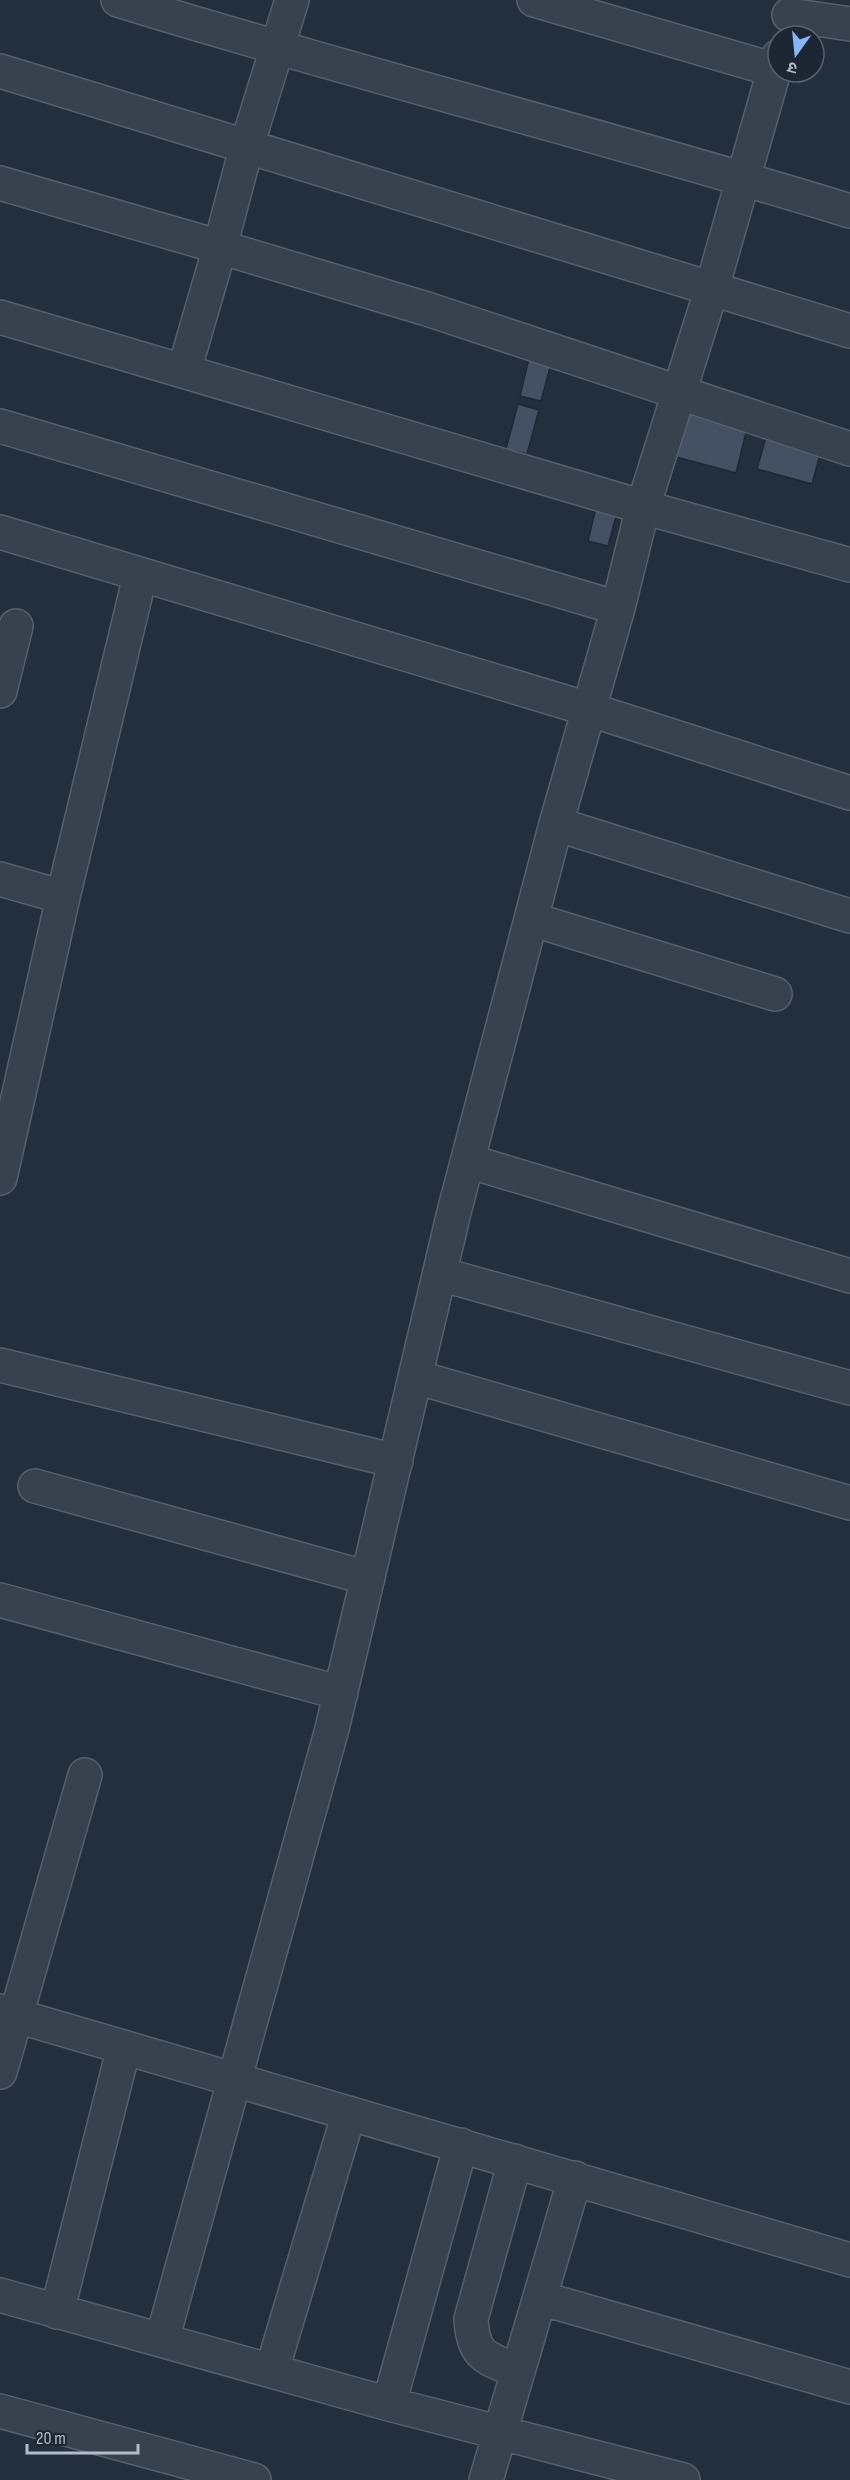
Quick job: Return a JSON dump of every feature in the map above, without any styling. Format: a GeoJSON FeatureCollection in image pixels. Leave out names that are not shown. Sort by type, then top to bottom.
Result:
{"type":"FeatureCollection","features":[{"type":"Feature","properties":{"kind":"street"},"geometry":{"type":"LineString","coordinates":[[118,0],[277,49],[742,178],[850,211]]}},
{"type":"Feature","properties":{"kind":"street"},"geometry":{"type":"LineString","coordinates":[[184,371],[247,145],[292,0]]}},
{"type":"Feature","properties":{"kind":"street"},"geometry":{"type":"LineString","coordinates":[[534,0],[766,61]]}},
{"type":"Feature","properties":{"kind":"street"},"geometry":{"type":"LineString","coordinates":[[789,17],[850,24]]}},
{"type":"Feature","properties":{"kind":"street"},"geometry":{"type":"LineString","coordinates":[[0,71],[850,331]]}},
{"type":"Feature","properties":{"kind":"street"},"geometry":{"type":"LineString","coordinates":[[162,2340],[341,1692],[440,1274],[556,824],[618,608],[643,507],[712,288],[770,84]]}},
{"type":"Feature","properties":{"kind":"street"},"geometry":{"type":"LineString","coordinates":[[0,183],[427,309],[850,449]]}},
{"type":"Feature","properties":{"kind":"street"},"geometry":{"type":"LineString","coordinates":[[0,317],[643,507],[850,565]]}},
{"type":"Feature","properties":{"kind":"street"},"geometry":{"type":"LineString","coordinates":[[0,426],[618,608]]}},
{"type":"Feature","properties":{"kind":"street"},"geometry":{"type":"LineString","coordinates":[[0,532],[588,709],[850,793]]}},
{"type":"Feature","properties":{"kind":"street"},"geometry":{"type":"LineString","coordinates":[[0,1178],[63,897],[140,576]]}},
{"type":"Feature","properties":{"kind":"street"},"geometry":{"type":"LineString","coordinates":[[0,692],[16,626]]}},
{"type":"Feature","properties":{"kind":"street"},"geometry":{"type":"LineString","coordinates":[[556,824],[850,916]]}},
{"type":"Feature","properties":{"kind":"street"},"geometry":{"type":"LineString","coordinates":[[0,879],[63,897]]}},
{"type":"Feature","properties":{"kind":"street"},"geometry":{"type":"LineString","coordinates":[[531,919],[775,994]]}},
{"type":"Feature","properties":{"kind":"street"},"geometry":{"type":"LineString","coordinates":[[468,1161],[850,1276]]}},
{"type":"Feature","properties":{"kind":"street"},"geometry":{"type":"LineString","coordinates":[[440,1274],[850,1388]]}},
{"type":"Feature","properties":{"kind":"street"},"geometry":{"type":"LineString","coordinates":[[0,1365],[396,1461]]}},
{"type":"Feature","properties":{"kind":"street"},"geometry":{"type":"LineString","coordinates":[[416,1377],[850,1503]]}},
{"type":"Feature","properties":{"kind":"street"},"geometry":{"type":"LineString","coordinates":[[35,1486],[368,1578]]}},
{"type":"Feature","properties":{"kind":"street"},"geometry":{"type":"LineString","coordinates":[[0,1600],[341,1692]]}},
{"type":"Feature","properties":{"kind":"street"},"geometry":{"type":"LineString","coordinates":[[0,2072],[8,2013],[85,1775]]}},
{"type":"Feature","properties":{"kind":"street"},"geometry":{"type":"LineString","coordinates":[[8,2013],[850,2260]]}},
{"type":"Feature","properties":{"kind":"street"},"geometry":{"type":"LineString","coordinates":[[57,2312],[124,2047]]}},
{"type":"Feature","properties":{"kind":"street"},"geometry":{"type":"LineString","coordinates":[[272,2370],[349,2113]]}},
{"type":"Feature","properties":{"kind":"street"},"geometry":{"type":"LineString","coordinates":[[389,2404],[461,2145]]}},
{"type":"Feature","properties":{"kind":"street"},"geometry":{"type":"LineString","coordinates":[[515,2161],[471,2319],[472,2342],[487,2358],[518,2371]]}},
{"type":"Feature","properties":{"kind":"street"},"geometry":{"type":"LineString","coordinates":[[486,2480],[575,2178]]}},
{"type":"Feature","properties":{"kind":"street"},"geometry":{"type":"LineString","coordinates":[[0,2295],[389,2404],[683,2480]]}},
{"type":"Feature","properties":{"kind":"street"},"geometry":{"type":"LineString","coordinates":[[540,2298],[850,2387]]}},
{"type":"Feature","properties":{"kind":"street"},"geometry":{"type":"LineString","coordinates":[[0,2411],[254,2480]]}},
{"type":"Feature","properties":{"kind":"building"},"geometry":{"type":"Polygon","coordinates":[[[530,354],[552,360],[541,401],[520,396],[530,354]]]}},
{"type":"Feature","properties":{"kind":"building"},"geometry":{"type":"Polygon","coordinates":[[[518,404],[539,410],[527,454],[506,449],[518,404]]]}},
{"type":"Feature","properties":{"kind":"building"},"geometry":{"type":"Polygon","coordinates":[[[681,411],[747,428],[736,473],[669,455],[681,411]]]}},
{"type":"Feature","properties":{"kind":"building"},"geometry":{"type":"Polygon","coordinates":[[[766,437],[821,451],[812,484],[757,469],[766,437]]]}},
{"type":"Feature","properties":{"kind":"building"},"geometry":{"type":"Polygon","coordinates":[[[597,503],[618,509],[608,546],[588,541],[597,503]]]}}]}
